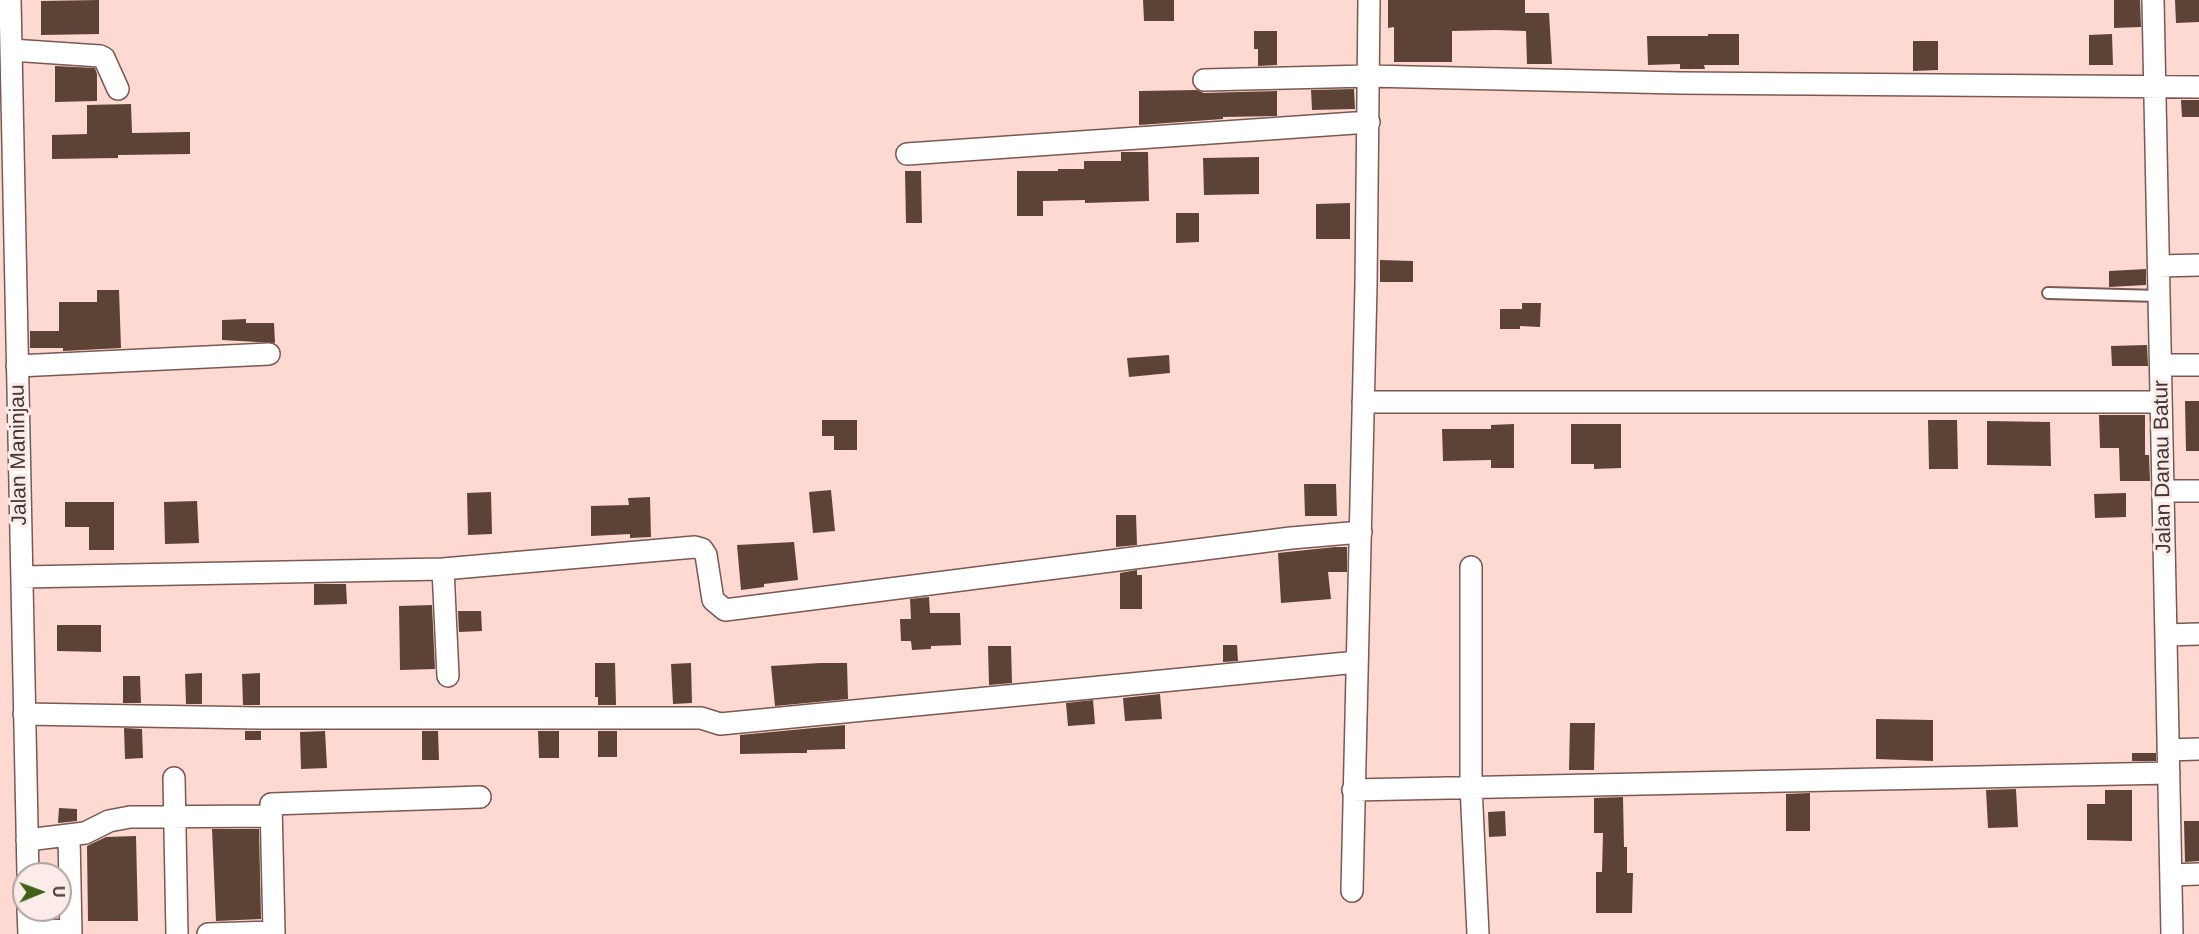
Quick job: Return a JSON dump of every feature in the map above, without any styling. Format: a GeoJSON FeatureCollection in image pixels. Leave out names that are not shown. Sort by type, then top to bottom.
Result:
{"type":"FeatureCollection","features":[{"type":"Feature","properties":{"kind":"street","name":"Jalan Maninjau"},"geometry":{"type":"LineString","coordinates":[[10,0],[28,862]]}},
{"type":"Feature","properties":{"kind":"street"},"geometry":{"type":"LineString","coordinates":[[1352,891],[1369,122],[1369,0]]}},
{"type":"Feature","properties":{"kind":"street","name":"Jalan Danau Batur"},"geometry":{"type":"LineString","coordinates":[[2153,0],[2172,934]]}},
{"type":"Feature","properties":{"kind":"street"},"geometry":{"type":"LineString","coordinates":[[11,50],[100,56],[104,58],[118,89]]}},
{"type":"Feature","properties":{"kind":"street"},"geometry":{"type":"LineString","coordinates":[[1204,81],[1368,76],[1679,83],[2199,87]]}},
{"type":"Feature","properties":{"kind":"street"},"geometry":{"type":"LineString","coordinates":[[907,154],[1369,122]]}},
{"type":"Feature","properties":{"kind":"street"},"geometry":{"type":"LineString","coordinates":[[2159,266],[2199,265]]}},
{"type":"Feature","properties":{"kind":"street"},"geometry":{"type":"LineString","coordinates":[[17,366],[269,354]]}},
{"type":"Feature","properties":{"kind":"street"},"geometry":{"type":"LineString","coordinates":[[2161,365],[2199,365]]}},
{"type":"Feature","properties":{"kind":"street"},"geometry":{"type":"LineString","coordinates":[[1363,402],[2161,402]]}},
{"type":"Feature","properties":{"kind":"street"},"geometry":{"type":"LineString","coordinates":[[2163,491],[2199,491]]}},
{"type":"Feature","properties":{"kind":"street"},"geometry":{"type":"LineString","coordinates":[[22,578],[442,569],[695,547],[702,549],[706,555],[713,600],[725,610],[1291,538],[1361,532]]}},
{"type":"Feature","properties":{"kind":"street"},"geometry":{"type":"LineString","coordinates":[[1471,567],[1471,786],[1478,934]]}},
{"type":"Feature","properties":{"kind":"street"},"geometry":{"type":"LineString","coordinates":[[442,569],[448,676]]}},
{"type":"Feature","properties":{"kind":"street"},"geometry":{"type":"LineString","coordinates":[[2166,635],[2199,634]]}},
{"type":"Feature","properties":{"kind":"street"},"geometry":{"type":"LineString","coordinates":[[24,714],[258,718],[701,718],[720,724],[1357,662]]}},
{"type":"Feature","properties":{"kind":"street"},"geometry":{"type":"LineString","coordinates":[[2168,750],[2199,749]]}},
{"type":"Feature","properties":{"kind":"street"},"geometry":{"type":"LineString","coordinates":[[1353,790],[2169,773]]}},
{"type":"Feature","properties":{"kind":"street"},"geometry":{"type":"LineString","coordinates":[[174,778],[177,934]]}},
{"type":"Feature","properties":{"kind":"street"},"geometry":{"type":"LineString","coordinates":[[208,934],[274,932],[271,804],[480,797]]}},
{"type":"Feature","properties":{"kind":"street"},"geometry":{"type":"LineString","coordinates":[[27,840],[85,833],[109,821],[130,817],[271,816]]}},
{"type":"Feature","properties":{"kind":"street"},"geometry":{"type":"LineString","coordinates":[[29,933],[71,932],[69,836]]}},
{"type":"Feature","properties":{"kind":"street"},"geometry":{"type":"LineString","coordinates":[[2171,874],[2199,874]]}},
{"type":"Feature","properties":{"kind":"lane"},"geometry":{"type":"LineString","coordinates":[[2048,293],[2159,296]]}},
{"type":"Feature","properties":{"kind":"building"},"geometry":{"type":"Polygon","coordinates":[[[99,0],[99,34],[41,35],[41,1],[99,0]]]}},
{"type":"Feature","properties":{"kind":"building"},"geometry":{"type":"Polygon","coordinates":[[[1143,0],[1174,0],[1174,21],[1144,21],[1143,0]]]}},
{"type":"Feature","properties":{"kind":"building"},"geometry":{"type":"Polygon","coordinates":[[[1388,0],[1525,0],[1525,13],[1549,13],[1552,64],[1527,64],[1526,31],[1496,30],[1452,31],[1452,62],[1394,62],[1394,27],[1388,28],[1388,0]]]}},
{"type":"Feature","properties":{"kind":"building"},"geometry":{"type":"Polygon","coordinates":[[[2114,0],[2140,0],[2141,27],[2114,28],[2114,0]]]}},
{"type":"Feature","properties":{"kind":"building"},"geometry":{"type":"Polygon","coordinates":[[[2175,0],[2199,0],[2199,22],[2176,23],[2175,0]]]}},
{"type":"Feature","properties":{"kind":"building"},"geometry":{"type":"Polygon","coordinates":[[[1254,31],[1277,31],[1277,65],[1258,66],[1258,49],[1254,49],[1254,31]]]}},
{"type":"Feature","properties":{"kind":"building"},"geometry":{"type":"Polygon","coordinates":[[[1708,34],[1739,34],[1739,65],[1704,65],[1705,69],[1680,69],[1680,64],[1648,65],[1647,36],[1708,36],[1708,34]]]}},
{"type":"Feature","properties":{"kind":"building"},"geometry":{"type":"Polygon","coordinates":[[[2112,34],[2113,65],[2089,65],[2089,35],[2112,34]]]}},
{"type":"Feature","properties":{"kind":"building"},"geometry":{"type":"Polygon","coordinates":[[[1913,41],[1938,41],[1938,70],[1913,71],[1913,41]]]}},
{"type":"Feature","properties":{"kind":"building"},"geometry":{"type":"Polygon","coordinates":[[[55,66],[95,68],[97,101],[55,102],[55,66]]]}},
{"type":"Feature","properties":{"kind":"building"},"geometry":{"type":"Polygon","coordinates":[[[1354,89],[1355,109],[1312,110],[1311,90],[1354,89]]]}},
{"type":"Feature","properties":{"kind":"building"},"geometry":{"type":"Polygon","coordinates":[[[1197,90],[1204,93],[1277,91],[1277,116],[1223,117],[1223,119],[1139,125],[1139,91],[1197,90]]]}},
{"type":"Feature","properties":{"kind":"building"},"geometry":{"type":"Polygon","coordinates":[[[2181,100],[2199,100],[2199,117],[2182,117],[2181,100]]]}},
{"type":"Feature","properties":{"kind":"building"},"geometry":{"type":"Polygon","coordinates":[[[131,104],[132,133],[190,132],[190,154],[52,159],[52,135],[87,134],[87,105],[131,104]]]}},
{"type":"Feature","properties":{"kind":"building"},"geometry":{"type":"Polygon","coordinates":[[[1121,152],[1148,152],[1149,201],[1085,203],[1085,200],[1043,201],[1043,216],[1017,216],[1017,171],[1084,169],[1084,161],[1121,161],[1121,152]]]}},
{"type":"Feature","properties":{"kind":"building"},"geometry":{"type":"Polygon","coordinates":[[[1259,157],[1259,194],[1204,195],[1203,158],[1259,157]]]}},
{"type":"Feature","properties":{"kind":"building"},"geometry":{"type":"Polygon","coordinates":[[[905,171],[921,171],[922,223],[906,223],[905,171]]]}},
{"type":"Feature","properties":{"kind":"building"},"geometry":{"type":"Polygon","coordinates":[[[1350,203],[1350,239],[1316,239],[1316,204],[1350,203]]]}},
{"type":"Feature","properties":{"kind":"building"},"geometry":{"type":"Polygon","coordinates":[[[1176,213],[1199,213],[1199,242],[1176,243],[1176,213]]]}},
{"type":"Feature","properties":{"kind":"building"},"geometry":{"type":"Polygon","coordinates":[[[1380,260],[1413,261],[1413,282],[1380,282],[1380,260]]]}},
{"type":"Feature","properties":{"kind":"building"},"geometry":{"type":"Polygon","coordinates":[[[2146,269],[2146,285],[2109,287],[2109,271],[2146,269]]]}},
{"type":"Feature","properties":{"kind":"building"},"geometry":{"type":"Polygon","coordinates":[[[97,290],[119,290],[121,348],[63,351],[63,348],[30,348],[30,331],[59,331],[59,302],[97,302],[97,290]]]}},
{"type":"Feature","properties":{"kind":"building"},"geometry":{"type":"Polygon","coordinates":[[[1522,303],[1541,303],[1540,327],[1520,326],[1520,329],[1500,329],[1500,309],[1522,309],[1522,303]]]}},
{"type":"Feature","properties":{"kind":"building"},"geometry":{"type":"Polygon","coordinates":[[[246,319],[246,323],[274,323],[275,343],[222,340],[222,320],[246,319]]]}},
{"type":"Feature","properties":{"kind":"building"},"geometry":{"type":"Polygon","coordinates":[[[2147,345],[2148,366],[2112,366],[2111,346],[2147,345]]]}},
{"type":"Feature","properties":{"kind":"building"},"geometry":{"type":"Polygon","coordinates":[[[1169,355],[1170,373],[1129,377],[1127,358],[1169,355]]]}},
{"type":"Feature","properties":{"kind":"building"},"geometry":{"type":"Polygon","coordinates":[[[2185,401],[2199,401],[2199,451],[2186,451],[2185,401]]]}},
{"type":"Feature","properties":{"kind":"building"},"geometry":{"type":"Polygon","coordinates":[[[2099,415],[2145,415],[2145,455],[2149,455],[2150,481],[2120,481],[2119,448],[2100,448],[2099,415]]]}},
{"type":"Feature","properties":{"kind":"building"},"geometry":{"type":"Polygon","coordinates":[[[822,420],[857,420],[857,450],[834,450],[834,436],[822,436],[822,420]]]}},
{"type":"Feature","properties":{"kind":"building"},"geometry":{"type":"Polygon","coordinates":[[[1928,420],[1957,420],[1958,469],[1929,469],[1928,420]]]}},
{"type":"Feature","properties":{"kind":"building"},"geometry":{"type":"Polygon","coordinates":[[[1987,421],[2050,422],[2051,466],[1987,465],[1987,421]]]}},
{"type":"Feature","properties":{"kind":"building"},"geometry":{"type":"Polygon","coordinates":[[[1514,424],[1514,468],[1491,468],[1491,460],[1443,461],[1442,429],[1491,429],[1491,425],[1514,424]]]}},
{"type":"Feature","properties":{"kind":"building"},"geometry":{"type":"Polygon","coordinates":[[[1571,424],[1621,424],[1621,468],[1594,469],[1594,464],[1571,464],[1571,424]]]}},
{"type":"Feature","properties":{"kind":"building"},"geometry":{"type":"Polygon","coordinates":[[[1304,484],[1336,484],[1337,516],[1305,516],[1304,484]]]}},
{"type":"Feature","properties":{"kind":"building"},"geometry":{"type":"Polygon","coordinates":[[[831,490],[835,531],[813,533],[809,492],[831,490]]]}},
{"type":"Feature","properties":{"kind":"building"},"geometry":{"type":"Polygon","coordinates":[[[491,492],[492,534],[468,535],[467,493],[491,492]]]}},
{"type":"Feature","properties":{"kind":"building"},"geometry":{"type":"Polygon","coordinates":[[[2126,493],[2126,517],[2095,518],[2094,494],[2126,493]]]}},
{"type":"Feature","properties":{"kind":"building"},"geometry":{"type":"Polygon","coordinates":[[[650,497],[651,537],[630,538],[630,534],[591,536],[591,506],[629,505],[628,498],[650,497]]]}},
{"type":"Feature","properties":{"kind":"building"},"geometry":{"type":"Polygon","coordinates":[[[197,501],[199,543],[165,544],[164,502],[197,501]]]}},
{"type":"Feature","properties":{"kind":"building"},"geometry":{"type":"Polygon","coordinates":[[[65,502],[114,502],[114,550],[89,550],[89,527],[65,527],[65,502]]]}},
{"type":"Feature","properties":{"kind":"building"},"geometry":{"type":"Polygon","coordinates":[[[1116,515],[1136,515],[1137,545],[1116,547],[1116,515]]]}},
{"type":"Feature","properties":{"kind":"building"},"geometry":{"type":"Polygon","coordinates":[[[794,542],[798,580],[764,584],[764,587],[741,590],[737,545],[794,542]]]}},
{"type":"Feature","properties":{"kind":"building"},"geometry":{"type":"Polygon","coordinates":[[[1347,547],[1347,572],[1328,572],[1331,599],[1281,603],[1278,553],[1347,547]]]}},
{"type":"Feature","properties":{"kind":"building"},"geometry":{"type":"Polygon","coordinates":[[[1137,570],[1137,575],[1142,575],[1142,609],[1120,609],[1120,573],[1137,570]]]}},
{"type":"Feature","properties":{"kind":"building"},"geometry":{"type":"Polygon","coordinates":[[[314,584],[346,584],[347,604],[314,605],[314,584]]]}},
{"type":"Feature","properties":{"kind":"building"},"geometry":{"type":"Polygon","coordinates":[[[929,597],[930,613],[960,613],[961,645],[931,646],[931,649],[912,650],[911,641],[901,641],[900,619],[911,619],[910,599],[929,597]]]}},
{"type":"Feature","properties":{"kind":"building"},"geometry":{"type":"Polygon","coordinates":[[[432,605],[435,669],[400,670],[399,606],[432,605]]]}},
{"type":"Feature","properties":{"kind":"building"},"geometry":{"type":"Polygon","coordinates":[[[458,611],[481,611],[482,631],[459,632],[458,611]]]}},
{"type":"Feature","properties":{"kind":"building"},"geometry":{"type":"Polygon","coordinates":[[[57,625],[101,625],[101,652],[57,651],[57,625]]]}},
{"type":"Feature","properties":{"kind":"building"},"geometry":{"type":"Polygon","coordinates":[[[1223,645],[1237,645],[1238,661],[1223,662],[1223,645]]]}},
{"type":"Feature","properties":{"kind":"building"},"geometry":{"type":"Polygon","coordinates":[[[988,646],[1011,646],[1012,683],[989,685],[988,646]]]}},
{"type":"Feature","properties":{"kind":"building"},"geometry":{"type":"Polygon","coordinates":[[[595,663],[615,663],[616,705],[598,705],[598,697],[595,697],[595,663]]]}},
{"type":"Feature","properties":{"kind":"building"},"geometry":{"type":"Polygon","coordinates":[[[691,663],[692,703],[673,704],[671,664],[691,663]]]}},
{"type":"Feature","properties":{"kind":"building"},"geometry":{"type":"Polygon","coordinates":[[[847,663],[848,699],[775,706],[771,666],[847,663]]]}},
{"type":"Feature","properties":{"kind":"building"},"geometry":{"type":"Polygon","coordinates":[[[202,673],[202,704],[186,704],[185,674],[202,673]]]}},
{"type":"Feature","properties":{"kind":"building"},"geometry":{"type":"Polygon","coordinates":[[[260,673],[260,705],[243,705],[242,674],[260,673]]]}},
{"type":"Feature","properties":{"kind":"building"},"geometry":{"type":"Polygon","coordinates":[[[123,676],[140,676],[141,703],[123,703],[123,676]]]}},
{"type":"Feature","properties":{"kind":"building"},"geometry":{"type":"Polygon","coordinates":[[[1160,694],[1162,719],[1125,721],[1123,698],[1160,694]]]}},
{"type":"Feature","properties":{"kind":"building"},"geometry":{"type":"Polygon","coordinates":[[[1093,700],[1095,724],[1068,726],[1066,703],[1093,700]]]}},
{"type":"Feature","properties":{"kind":"building"},"geometry":{"type":"Polygon","coordinates":[[[1876,719],[1933,720],[1933,761],[1876,759],[1876,719]]]}},
{"type":"Feature","properties":{"kind":"building"},"geometry":{"type":"Polygon","coordinates":[[[1570,723],[1595,723],[1594,770],[1569,770],[1570,723]]]}},
{"type":"Feature","properties":{"kind":"building"},"geometry":{"type":"Polygon","coordinates":[[[845,725],[845,749],[807,750],[807,753],[740,754],[740,735],[845,725]]]}},
{"type":"Feature","properties":{"kind":"building"},"geometry":{"type":"Polygon","coordinates":[[[124,728],[142,729],[143,758],[125,759],[124,728]]]}},
{"type":"Feature","properties":{"kind":"building"},"geometry":{"type":"Polygon","coordinates":[[[245,731],[261,731],[261,740],[245,740],[245,731]]]}},
{"type":"Feature","properties":{"kind":"building"},"geometry":{"type":"Polygon","coordinates":[[[325,731],[327,768],[301,769],[300,732],[325,731]]]}},
{"type":"Feature","properties":{"kind":"building"},"geometry":{"type":"Polygon","coordinates":[[[422,731],[438,731],[439,760],[422,760],[422,731]]]}},
{"type":"Feature","properties":{"kind":"building"},"geometry":{"type":"Polygon","coordinates":[[[538,731],[559,731],[559,758],[539,758],[538,731]]]}},
{"type":"Feature","properties":{"kind":"building"},"geometry":{"type":"Polygon","coordinates":[[[598,731],[617,731],[617,757],[598,757],[598,731]]]}},
{"type":"Feature","properties":{"kind":"building"},"geometry":{"type":"Polygon","coordinates":[[[2132,753],[2156,753],[2156,761],[2132,761],[2132,753]]]}},
{"type":"Feature","properties":{"kind":"building"},"geometry":{"type":"Polygon","coordinates":[[[2016,789],[2018,827],[1988,828],[1986,790],[2016,789]]]}},
{"type":"Feature","properties":{"kind":"building"},"geometry":{"type":"Polygon","coordinates":[[[2105,790],[2132,790],[2132,841],[2087,840],[2087,804],[2105,804],[2105,790]]]}},
{"type":"Feature","properties":{"kind":"building"},"geometry":{"type":"Polygon","coordinates":[[[1810,793],[1810,831],[1786,831],[1786,794],[1810,793]]]}},
{"type":"Feature","properties":{"kind":"building"},"geometry":{"type":"Polygon","coordinates":[[[1623,797],[1627,873],[1633,873],[1632,913],[1596,913],[1596,872],[1602,872],[1603,833],[1594,833],[1594,798],[1623,797]]]}},
{"type":"Feature","properties":{"kind":"building"},"geometry":{"type":"Polygon","coordinates":[[[59,808],[77,809],[77,821],[58,823],[59,808]]]}},
{"type":"Feature","properties":{"kind":"building"},"geometry":{"type":"Polygon","coordinates":[[[1505,811],[1506,836],[1489,837],[1488,812],[1505,811]]]}},
{"type":"Feature","properties":{"kind":"building"},"geometry":{"type":"Polygon","coordinates":[[[2184,821],[2199,821],[2199,861],[2185,862],[2184,821]]]}},
{"type":"Feature","properties":{"kind":"building"},"geometry":{"type":"Polygon","coordinates":[[[212,829],[259,829],[261,919],[216,921],[212,829]]]}},
{"type":"Feature","properties":{"kind":"building"},"geometry":{"type":"Polygon","coordinates":[[[136,836],[138,921],[88,921],[87,846],[106,837],[136,836]]]}}]}
